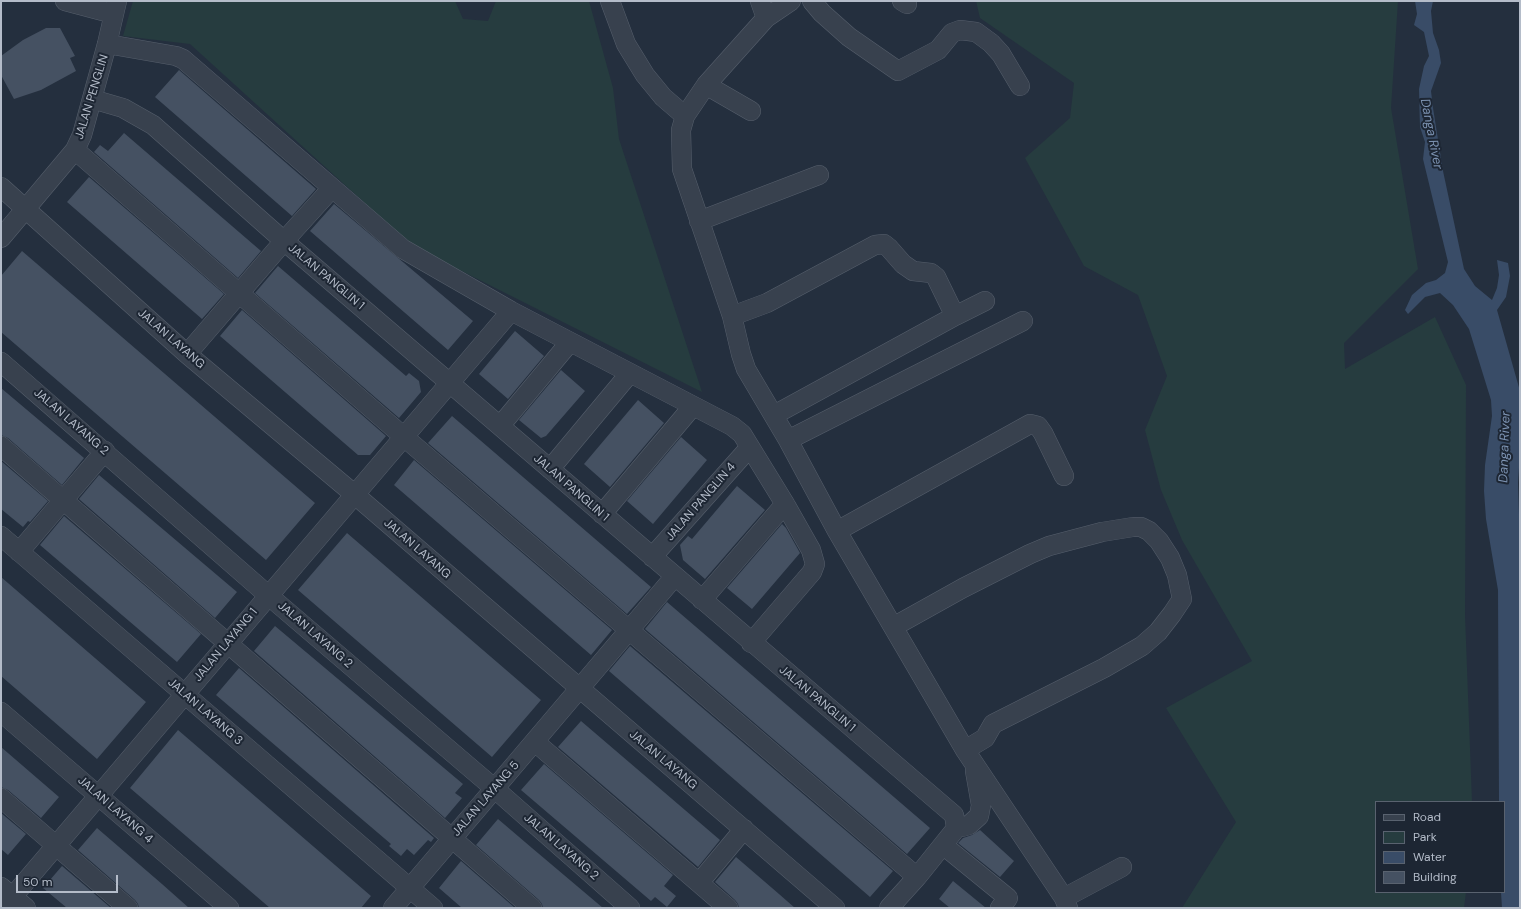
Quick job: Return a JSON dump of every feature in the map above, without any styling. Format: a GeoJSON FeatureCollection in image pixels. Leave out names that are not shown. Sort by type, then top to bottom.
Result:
{"type":"FeatureCollection","features":[{"type":"Feature","properties":{"kind":"street"},"geometry":{"type":"LineString","coordinates":[[65,1],[115,7]]}},
{"type":"Feature","properties":{"kind":"street"},"geometry":{"type":"LineString","coordinates":[[610,1],[626,44],[645,75],[663,97],[685,116]]}},
{"type":"Feature","properties":{"kind":"street"},"geometry":{"type":"LineString","coordinates":[[791,1],[762,9],[685,116],[681,130],[682,169],[732,316],[740,354],[746,369],[774,415],[837,531],[969,757],[1066,903],[1122,867]]}},
{"type":"Feature","properties":{"kind":"street"},"geometry":{"type":"LineString","coordinates":[[812,1],[822,13],[849,37],[898,71],[938,50],[952,33],[960,30],[976,32],[992,43],[1001,54],[1020,86]]}},
{"type":"Feature","properties":{"kind":"street","name":"JALAN PENGLIN"},"geometry":{"type":"LineString","coordinates":[[1,238],[75,150],[82,135],[107,44],[115,7]]}},
{"type":"Feature","properties":{"kind":"street"},"geometry":{"type":"LineString","coordinates":[[107,44],[176,56],[184,59],[403,249],[511,311],[732,426],[742,434],[786,504],[812,550],[815,564],[812,572],[751,643]]}},
{"type":"Feature","properties":{"kind":"street"},"geometry":{"type":"LineString","coordinates":[[706,86],[750,112]]}},
{"type":"Feature","properties":{"kind":"street","name":"JALAN PANGLIN 1"},"geometry":{"type":"LineString","coordinates":[[92,99],[123,108],[153,124],[284,241],[450,382],[751,643],[954,815],[956,827]]}},
{"type":"Feature","properties":{"kind":"street"},"geometry":{"type":"LineString","coordinates":[[75,150],[404,437],[917,877]]}},
{"type":"Feature","properties":{"kind":"street"},"geometry":{"type":"LineString","coordinates":[[699,221],[819,175]]}},
{"type":"Feature","properties":{"kind":"street","name":"JALAN LAYANG"},"geometry":{"type":"LineString","coordinates":[[1,187],[188,354],[354,494],[835,908]]}},
{"type":"Feature","properties":{"kind":"street"},"geometry":{"type":"LineString","coordinates":[[188,354],[284,241],[332,188]]}},
{"type":"Feature","properties":{"kind":"street"},"geometry":{"type":"LineString","coordinates":[[732,316],[767,303],[875,245],[884,244],[903,264],[913,271],[931,273],[936,277],[955,316]]}},
{"type":"Feature","properties":{"kind":"street"},"geometry":{"type":"LineString","coordinates":[[774,415],[985,301]]}},
{"type":"Feature","properties":{"kind":"street","name":"JALAN LAYANG 1"},"geometry":{"type":"LineString","coordinates":[[11,900],[354,494],[511,311]]}},
{"type":"Feature","properties":{"kind":"street"},"geometry":{"type":"LineString","coordinates":[[788,440],[1023,321]]}},
{"type":"Feature","properties":{"kind":"street"},"geometry":{"type":"LineString","coordinates":[[500,426],[570,342]]}},
{"type":"Feature","properties":{"kind":"street","name":"JALAN LAYANG 2"},"geometry":{"type":"LineString","coordinates":[[1,362],[105,451],[268,596],[495,789],[623,906]]}},
{"type":"Feature","properties":{"kind":"street"},"geometry":{"type":"LineString","coordinates":[[550,469],[630,373]]}},
{"type":"Feature","properties":{"kind":"street"},"geometry":{"type":"LineString","coordinates":[[602,514],[693,406]]}},
{"type":"Feature","properties":{"kind":"street"},"geometry":{"type":"LineString","coordinates":[[837,531],[1030,424],[1038,426],[1043,433],[1064,476]]}},
{"type":"Feature","properties":{"kind":"street"},"geometry":{"type":"LineString","coordinates":[[1,446],[532,908]]}},
{"type":"Feature","properties":{"kind":"street","name":"JALAN PANGLIN 4"},"geometry":{"type":"LineString","coordinates":[[652,557],[750,447]]}},
{"type":"Feature","properties":{"kind":"street"},"geometry":{"type":"LineString","coordinates":[[19,552],[105,451]]}},
{"type":"Feature","properties":{"kind":"street"},"geometry":{"type":"LineString","coordinates":[[702,600],[786,504]]}},
{"type":"Feature","properties":{"kind":"street"},"geometry":{"type":"LineString","coordinates":[[893,627],[963,588],[1030,554],[1049,546],[1102,532],[1133,527],[1149,531],[1159,541],[1170,558],[1177,575],[1182,599],[1158,632],[1142,646],[1104,668],[993,724],[985,738],[969,757]]}},
{"type":"Feature","properties":{"kind":"street","name":"JALAN LAYANG 3"},"geometry":{"type":"LineString","coordinates":[[1,536],[433,908]]}},
{"type":"Feature","properties":{"kind":"street","name":"JALAN LAYANG 5"},"geometry":{"type":"LineString","coordinates":[[393,908],[675,576]]}},
{"type":"Feature","properties":{"kind":"street","name":"JALAN LAYANG 4"},"geometry":{"type":"LineString","coordinates":[[1,712],[230,908]]}},
{"type":"Feature","properties":{"kind":"street"},"geometry":{"type":"LineString","coordinates":[[535,742],[728,908]]}},
{"type":"Feature","properties":{"kind":"street"},"geometry":{"type":"LineString","coordinates":[[896,906],[956,827],[969,825],[979,816],[981,805],[969,757]]}},
{"type":"Feature","properties":{"kind":"street"},"geometry":{"type":"LineString","coordinates":[[1,798],[128,908]]}},
{"type":"Feature","properties":{"kind":"street"},"geometry":{"type":"LineString","coordinates":[[699,883],[744,829]]}},
{"type":"Feature","properties":{"kind":"street"},"geometry":{"type":"LineString","coordinates":[[943,845],[1008,898],[1000,908]]}},
{"type":"Feature","properties":{"kind":"green space"},"geometry":{"type":"Polygon","coordinates":[[[133,1],[455,1],[463,19],[488,21],[496,1],[589,1],[613,88],[619,139],[702,392],[412,246],[190,44],[123,36],[133,1]]]}},
{"type":"Feature","properties":{"kind":"green space"},"geometry":{"type":"Polygon","coordinates":[[[976,1],[1398,1],[1391,108],[1418,269],[1344,343],[1345,369],[1435,317],[1466,385],[1465,615],[1472,801],[1375,801],[1375,893],[1466,893],[1464,908],[1182,908],[1236,822],[1166,708],[1252,661],[1182,540],[1161,490],[1145,430],[1167,376],[1138,295],[1084,266],[1025,158],[1070,118],[1074,83],[980,18],[976,1]]]}},
{"type":"Feature","properties":{"kind":"water","name":"Danga River"},"geometry":{"type":"Polygon","coordinates":[[[1415,1],[1433,1],[1431,11],[1433,33],[1439,50],[1441,63],[1431,91],[1443,171],[1464,269],[1475,286],[1492,300],[1497,288],[1499,275],[1497,260],[1508,263],[1510,276],[1506,297],[1497,310],[1520,391],[1520,453],[1518,483],[1520,545],[1520,908],[1502,908],[1501,893],[1505,893],[1505,801],[1499,801],[1498,590],[1486,519],[1484,491],[1485,465],[1492,416],[1491,400],[1469,329],[1453,305],[1440,293],[1425,297],[1408,314],[1405,310],[1412,295],[1426,283],[1436,280],[1445,273],[1448,262],[1423,159],[1425,142],[1420,127],[1419,89],[1424,66],[1429,56],[1424,32],[1414,25],[1417,14],[1415,1]]]}},
{"type":"Feature","properties":{"kind":"building"},"geometry":{"type":"Polygon","coordinates":[[[46,28],[60,28],[75,56],[70,58],[76,71],[41,90],[14,99],[1,75],[1,56],[23,40],[46,28]]]}},
{"type":"Feature","properties":{"kind":"building"},"geometry":{"type":"Polygon","coordinates":[[[179,70],[316,189],[292,216],[155,97],[179,70]]]}},
{"type":"Feature","properties":{"kind":"building"},"geometry":{"type":"Polygon","coordinates":[[[124,133],[261,251],[238,278],[94,152],[100,145],[108,151],[124,133]]]}},
{"type":"Feature","properties":{"kind":"building"},"geometry":{"type":"Polygon","coordinates":[[[89,177],[224,294],[202,319],[67,202],[89,177]]]}},
{"type":"Feature","properties":{"kind":"building"},"geometry":{"type":"Polygon","coordinates":[[[334,204],[473,321],[448,350],[310,231],[334,204]]]}},
{"type":"Feature","properties":{"kind":"building"},"geometry":{"type":"Polygon","coordinates":[[[22,251],[315,503],[266,560],[1,332],[1,276],[22,251]]]}},
{"type":"Feature","properties":{"kind":"building"},"geometry":{"type":"Polygon","coordinates":[[[278,266],[406,376],[409,373],[419,381],[421,392],[399,418],[255,293],[278,266]]]}},
{"type":"Feature","properties":{"kind":"building"},"geometry":{"type":"Polygon","coordinates":[[[242,310],[386,436],[370,455],[358,455],[220,336],[242,310]]]}},
{"type":"Feature","properties":{"kind":"building"},"geometry":{"type":"Polygon","coordinates":[[[515,331],[544,356],[508,399],[479,374],[515,331]]]}},
{"type":"Feature","properties":{"kind":"building"},"geometry":{"type":"Polygon","coordinates":[[[561,370],[585,391],[546,436],[541,438],[519,420],[561,370]]]}},
{"type":"Feature","properties":{"kind":"building"},"geometry":{"type":"Polygon","coordinates":[[[1,388],[84,458],[62,485],[8,438],[1,435],[1,388]]]}},
{"type":"Feature","properties":{"kind":"building"},"geometry":{"type":"Polygon","coordinates":[[[638,400],[664,423],[610,487],[584,464],[638,400]]]}},
{"type":"Feature","properties":{"kind":"building"},"geometry":{"type":"Polygon","coordinates":[[[452,416],[651,587],[627,614],[428,443],[452,416]]]}},
{"type":"Feature","properties":{"kind":"building"},"geometry":{"type":"Polygon","coordinates":[[[681,437],[707,460],[653,524],[627,501],[681,437]]]}},
{"type":"Feature","properties":{"kind":"building"},"geometry":{"type":"Polygon","coordinates":[[[414,460],[612,630],[591,655],[394,485],[414,460]]]}},
{"type":"Feature","properties":{"kind":"building"},"geometry":{"type":"Polygon","coordinates":[[[1,461],[48,501],[30,522],[28,521],[23,527],[1,509],[1,461]]]}},
{"type":"Feature","properties":{"kind":"building"},"geometry":{"type":"Polygon","coordinates":[[[99,475],[237,592],[215,618],[79,499],[99,475]]]}},
{"type":"Feature","properties":{"kind":"building"},"geometry":{"type":"Polygon","coordinates":[[[737,486],[765,510],[705,579],[683,560],[680,545],[688,536],[692,539],[737,486]]]}},
{"type":"Feature","properties":{"kind":"building"},"geometry":{"type":"Polygon","coordinates":[[[64,516],[201,634],[177,662],[40,545],[64,516]]]}},
{"type":"Feature","properties":{"kind":"building"},"geometry":{"type":"Polygon","coordinates":[[[782,524],[786,528],[800,553],[752,609],[727,588],[782,524]]]}},
{"type":"Feature","properties":{"kind":"building"},"geometry":{"type":"Polygon","coordinates":[[[347,533],[541,700],[492,757],[298,590],[347,533]]]}},
{"type":"Feature","properties":{"kind":"building"},"geometry":{"type":"Polygon","coordinates":[[[1,577],[146,702],[97,759],[1,676],[1,577]]]}},
{"type":"Feature","properties":{"kind":"building"},"geometry":{"type":"Polygon","coordinates":[[[667,602],[930,828],[907,854],[645,629],[667,602]]]}},
{"type":"Feature","properties":{"kind":"building"},"geometry":{"type":"Polygon","coordinates":[[[275,626],[463,784],[455,793],[462,798],[445,818],[254,651],[275,626]]]}},
{"type":"Feature","properties":{"kind":"building"},"geometry":{"type":"Polygon","coordinates":[[[630,646],[893,871],[870,897],[609,671],[630,646]]]}},
{"type":"Feature","properties":{"kind":"building"},"geometry":{"type":"Polygon","coordinates":[[[239,668],[434,838],[431,842],[428,840],[414,855],[407,849],[401,856],[389,846],[391,844],[216,695],[239,668]]]}},
{"type":"Feature","properties":{"kind":"building"},"geometry":{"type":"Polygon","coordinates":[[[581,721],[720,840],[698,867],[558,747],[581,721]]]}},
{"type":"Feature","properties":{"kind":"building"},"geometry":{"type":"Polygon","coordinates":[[[178,730],[371,896],[361,908],[270,908],[130,788],[178,730]]]}},
{"type":"Feature","properties":{"kind":"building"},"geometry":{"type":"Polygon","coordinates":[[[1,747],[59,797],[41,818],[8,790],[1,787],[1,747]]]}},
{"type":"Feature","properties":{"kind":"building"},"geometry":{"type":"Polygon","coordinates":[[[544,764],[673,875],[664,886],[676,896],[667,907],[655,897],[651,901],[521,790],[544,764]]]}},
{"type":"Feature","properties":{"kind":"building"},"geometry":{"type":"Polygon","coordinates":[[[1,813],[26,834],[8,855],[1,849],[1,813]]]}},
{"type":"Feature","properties":{"kind":"building"},"geometry":{"type":"Polygon","coordinates":[[[498,819],[603,908],[543,908],[539,900],[476,845],[498,819]]]}},
{"type":"Feature","properties":{"kind":"building"},"geometry":{"type":"Polygon","coordinates":[[[97,828],[189,908],[139,908],[135,900],[78,850],[97,828]]]}},
{"type":"Feature","properties":{"kind":"building"},"geometry":{"type":"Polygon","coordinates":[[[980,830],[1014,861],[1000,877],[958,843],[963,838],[980,830]]]}},
{"type":"Feature","properties":{"kind":"building"},"geometry":{"type":"Polygon","coordinates":[[[736,857],[795,908],[739,908],[735,900],[715,882],[736,857]]]}},
{"type":"Feature","properties":{"kind":"building"},"geometry":{"type":"Polygon","coordinates":[[[461,861],[515,908],[462,908],[439,888],[461,861]]]}},
{"type":"Feature","properties":{"kind":"building"},"geometry":{"type":"Polygon","coordinates":[[[62,866],[111,908],[67,908],[43,888],[62,866]]]}},
{"type":"Feature","properties":{"kind":"building"},"geometry":{"type":"Polygon","coordinates":[[[953,881],[986,908],[950,908],[939,899],[953,881]]]}}]}
